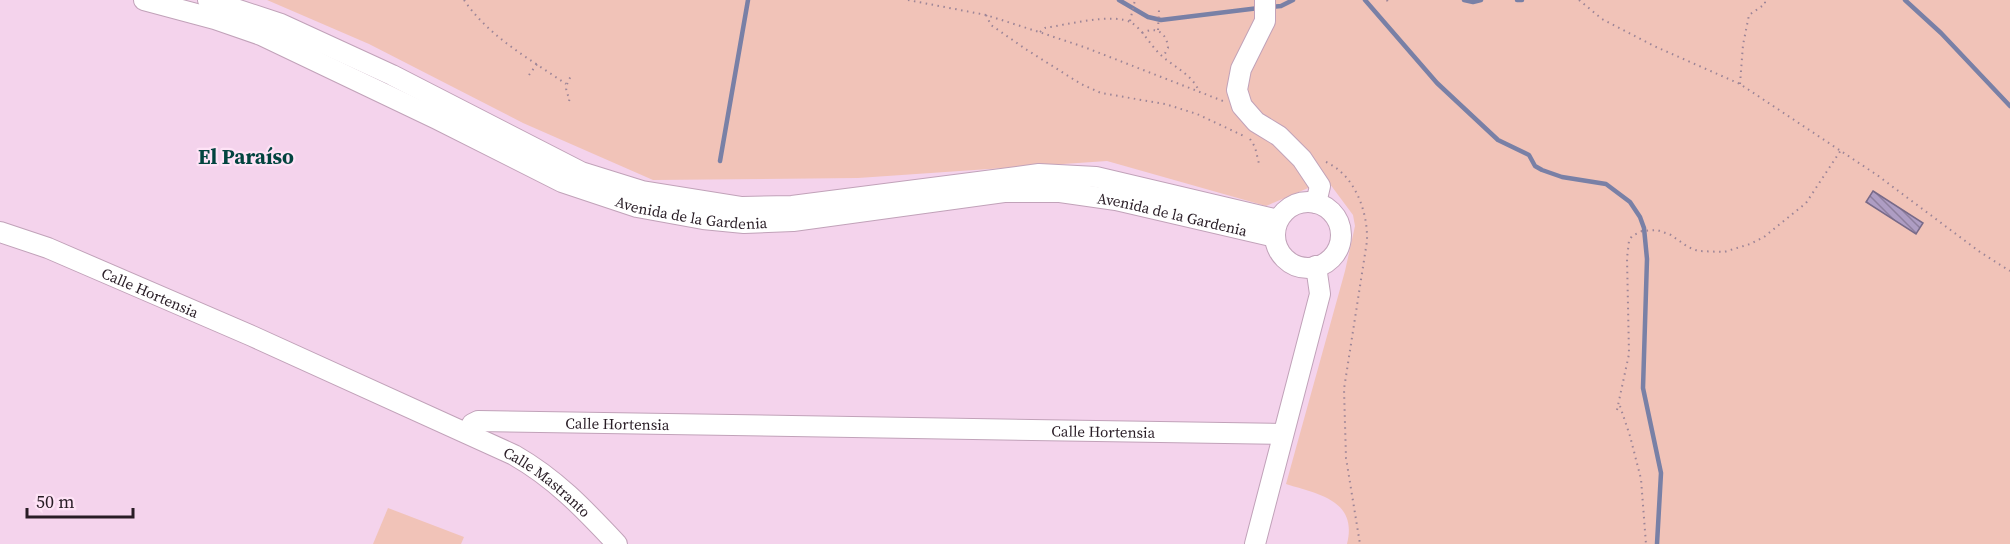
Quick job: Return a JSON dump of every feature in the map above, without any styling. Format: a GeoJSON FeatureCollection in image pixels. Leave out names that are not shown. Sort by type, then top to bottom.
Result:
{"type":"FeatureCollection","features":[{"type":"Feature","properties":{"kind":"street","name":"Avenida de la Gardenia"},"geometry":{"type":"LineString","coordinates":[[144,0],[215,19],[381,81]]}},
{"type":"Feature","properties":{"kind":"street","name":"Avenida de la Gardenia"},"geometry":{"type":"LineString","coordinates":[[208,0],[281,24],[562,182],[637,207],[703,219],[744,223],[793,221],[1004,192],[1060,192],[1276,229]]}},
{"type":"Feature","properties":{"kind":"street"},"geometry":{"type":"LineString","coordinates":[[1265,0],[1265,21],[1241,69],[1237,90],[1242,106],[1256,122],[1279,136],[1302,159],[1320,186],[1316,202]]}},
{"type":"Feature","properties":{"kind":"street"},"geometry":{"type":"LineString","coordinates":[[1316,202],[1334,214],[1341,234],[1334,255],[1326,262],[1306,268],[1287,260],[1280,252],[1276,229],[1284,211],[1294,204],[1316,202]]}},
{"type":"Feature","properties":{"kind":"street","name":"Calle Hortensia"},"geometry":{"type":"LineString","coordinates":[[0,232],[48,248],[468,433],[472,424],[478,421],[1283,434]]}},
{"type":"Feature","properties":{"kind":"street"},"geometry":{"type":"LineString","coordinates":[[1254,542],[1320,294],[1316,266]]}},
{"type":"Feature","properties":{"kind":"street","name":"Calle Mastranto"},"geometry":{"type":"LineString","coordinates":[[468,433],[538,469],[563,488],[617,544]]}},
{"type":"Feature","properties":{"kind":"path"},"geometry":{"type":"LineString","coordinates":[[464,0],[474,15],[490,31],[566,84]]}},
{"type":"Feature","properties":{"kind":"path"},"geometry":{"type":"LineString","coordinates":[[908,0],[986,15],[1084,46],[1224,101],[1241,100]]}},
{"type":"Feature","properties":{"kind":"path"},"geometry":{"type":"LineString","coordinates":[[1130,21],[1136,0]]}},
{"type":"Feature","properties":{"kind":"path"},"geometry":{"type":"LineString","coordinates":[[1740,84],[1743,45],[1749,15],[1765,4],[1765,0]]}},
{"type":"Feature","properties":{"kind":"path"},"geometry":{"type":"LineString","coordinates":[[1580,1],[1602,20],[1740,84],[1841,150],[1928,211],[1980,252],[2010,271]]}},
{"type":"Feature","properties":{"kind":"path"},"geometry":{"type":"LineString","coordinates":[[1159,10],[1158,28],[1168,42],[1167,53],[1163,57]]}},
{"type":"Feature","properties":{"kind":"path"},"geometry":{"type":"LineString","coordinates":[[1040,32],[1045,28],[1116,18],[1130,21],[1163,57],[1192,78],[1199,91]]}},
{"type":"Feature","properties":{"kind":"path"},"geometry":{"type":"LineString","coordinates":[[1142,33],[1158,28]]}},
{"type":"Feature","properties":{"kind":"path"},"geometry":{"type":"LineString","coordinates":[[529,75],[537,64]]}},
{"type":"Feature","properties":{"kind":"path"},"geometry":{"type":"LineString","coordinates":[[569,101],[566,84],[572,74]]}},
{"type":"Feature","properties":{"kind":"path"},"geometry":{"type":"LineString","coordinates":[[1250,139],[1255,147],[1259,164]]}},
{"type":"Feature","properties":{"kind":"path"},"geometry":{"type":"LineString","coordinates":[[1617,410],[1629,354],[1628,246],[1635,233],[1649,229],[1657,230],[1671,235],[1698,251],[1724,252],[1750,244],[1764,237],[1806,203],[1841,150]]}},
{"type":"Feature","properties":{"kind":"path"},"geometry":{"type":"LineString","coordinates":[[1619,404],[1639,471],[1646,544]]}},
{"type":"Feature","properties":{"kind":"shaded area"},"geometry":{"type":"Polygon","coordinates":[[[267,0],[2010,0],[2010,544],[1347,544],[1349,529],[1347,517],[1341,508],[1333,501],[1311,491],[1286,484],[1345,271],[1355,226],[1353,215],[1327,180],[1266,206],[1107,161],[858,178],[653,180],[523,123],[369,44],[267,0]]]}},
{"type":"Feature","properties":{"kind":"shaded area"},"geometry":{"type":"Polygon","coordinates":[[[388,508],[464,537],[461,544],[373,544],[388,508]]]}},
{"type":"Feature","properties":{"kind":"building"},"geometry":{"type":"Polygon","coordinates":[[[1873,191],[1923,223],[1916,234],[1866,202],[1873,191]]]}},
{"type":"Feature","properties":{"kind":"waterway"},"geometry":{"type":"LineString","coordinates":[[720,161],[748,0]]}},
{"type":"Feature","properties":{"kind":"waterway"},"geometry":{"type":"LineString","coordinates":[[1119,0],[1148,17],[1161,20],[1259,8]]}},
{"type":"Feature","properties":{"kind":"waterway"},"geometry":{"type":"LineString","coordinates":[[1271,7],[1281,6],[1293,0]]}},
{"type":"Feature","properties":{"kind":"waterway"},"geometry":{"type":"LineString","coordinates":[[1365,0],[1437,83],[1498,140],[1529,155],[1535,166],[1542,170],[1562,177],[1606,184],[1630,202],[1640,217],[1644,228],[1647,259],[1643,388],[1661,473],[1657,544]]}},
{"type":"Feature","properties":{"kind":"waterway"},"geometry":{"type":"LineString","coordinates":[[1464,0],[1473,2],[1481,0]]}},
{"type":"Feature","properties":{"kind":"waterway"},"geometry":{"type":"LineString","coordinates":[[1517,0],[1522,0]]}},
{"type":"Feature","properties":{"kind":"waterway"},"geometry":{"type":"LineString","coordinates":[[1905,0],[1941,33],[2010,106]]}},
{"type":"Feature","properties":{"kind":"district","name":"El Paraíso"},"geometry":{"type":"Point","coordinates":[246,156]}}]}
